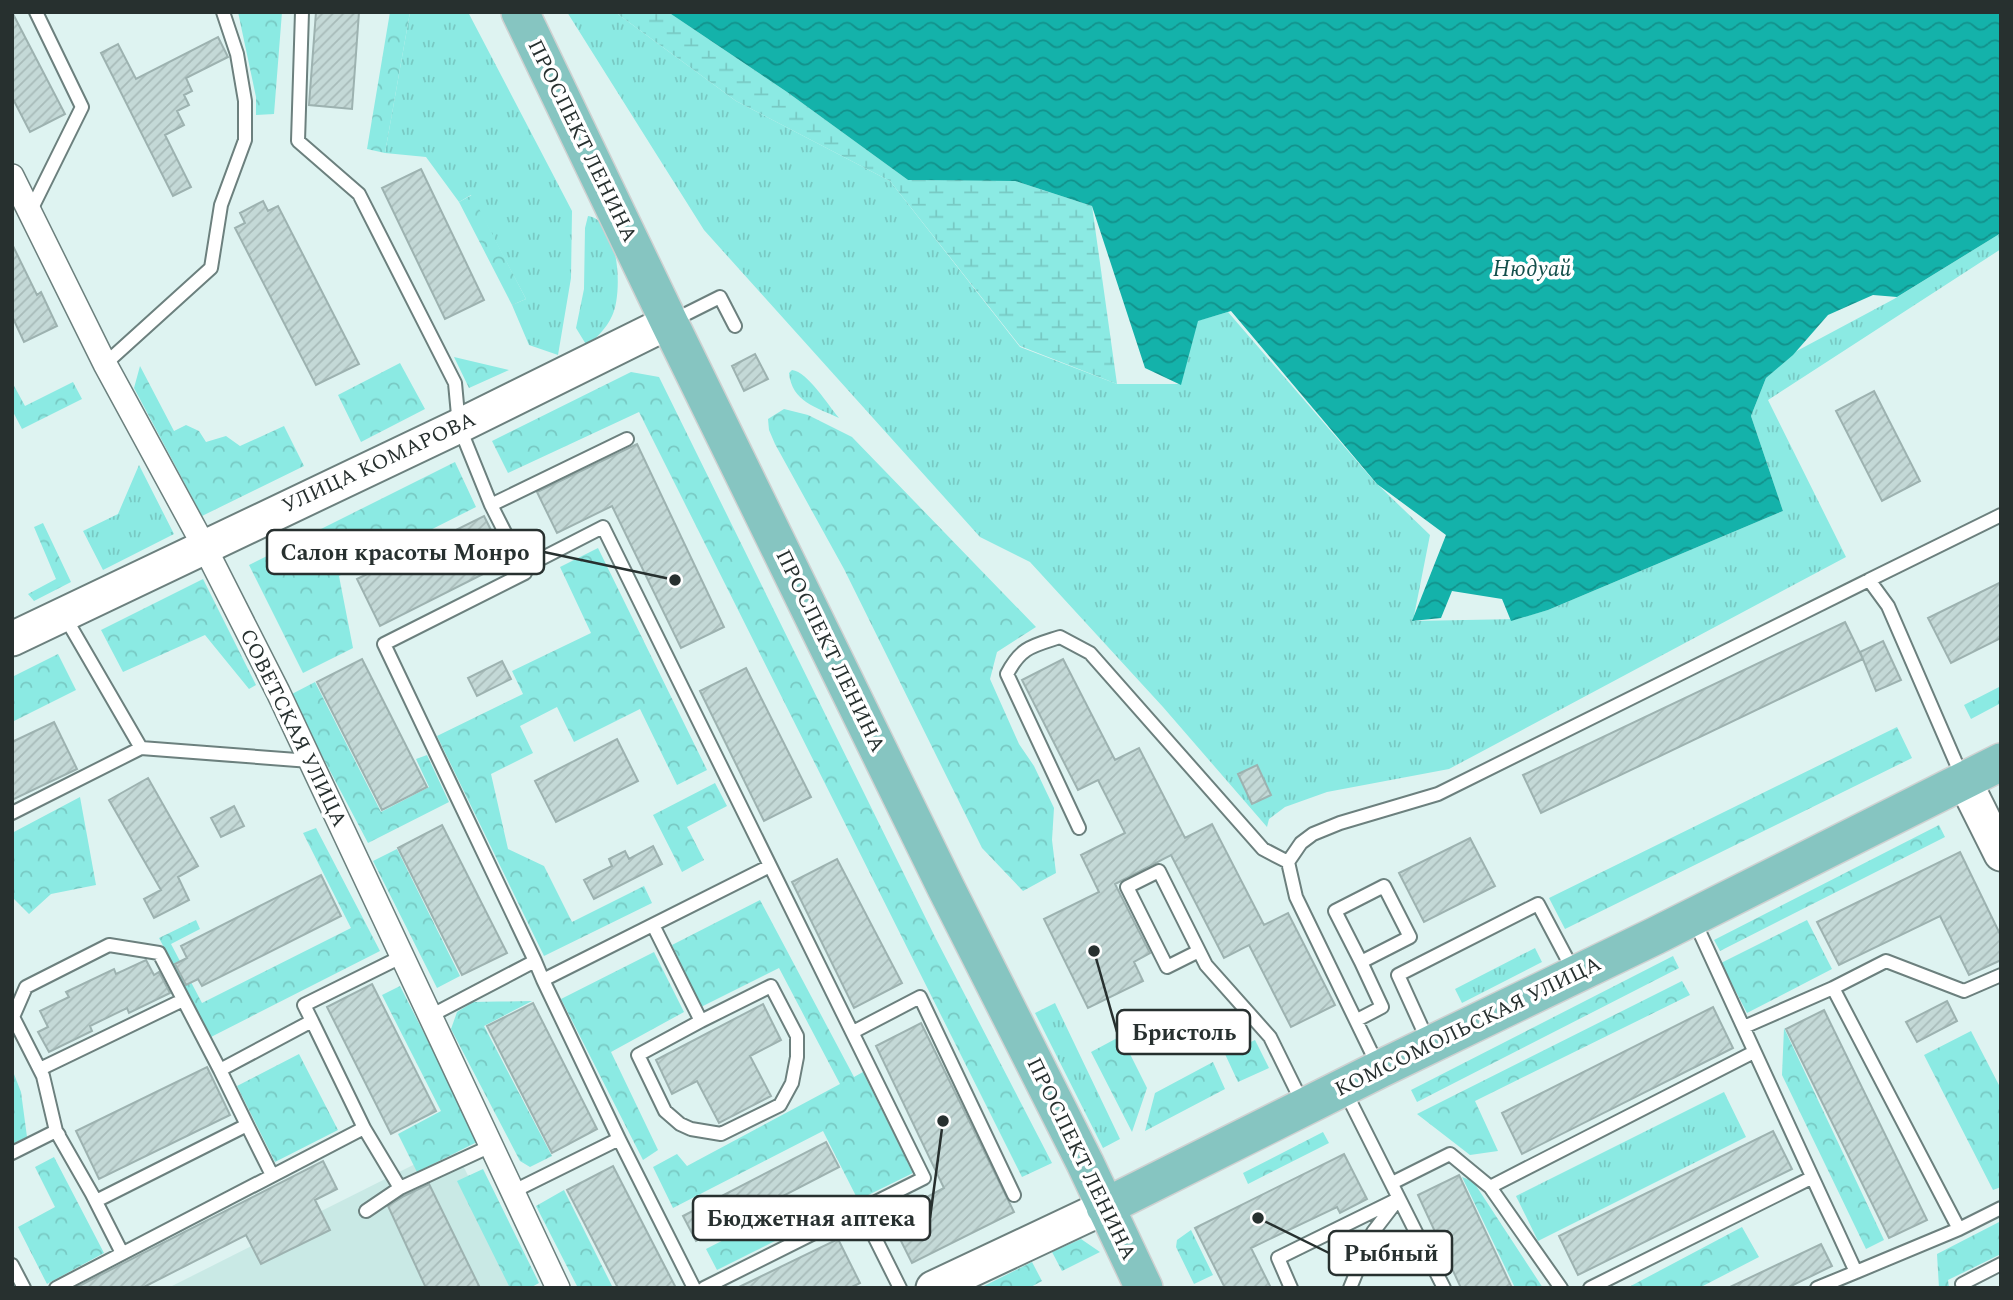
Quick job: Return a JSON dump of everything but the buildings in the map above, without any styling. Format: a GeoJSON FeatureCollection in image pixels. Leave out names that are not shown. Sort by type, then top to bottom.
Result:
{"type":"FeatureCollection","features":[{"type":"Feature","properties":{"kind":"main road","name":"ПРОСПЕКТ ЛЕНИНА"},"geometry":{"type":"LineString","coordinates":[[520,12],[669,322],[1144,1288]]}},
{"type":"Feature","properties":{"kind":"main road","name":"КОМСОМОЛЬСКАЯ УЛИЦА"},"geometry":{"type":"LineString","coordinates":[[1105,1207],[2001,762]]}},
{"type":"Feature","properties":{"kind":"street","name":"СОВЕТСКАЯ УЛИЦА"},"geometry":{"type":"LineString","coordinates":[[12,176],[105,364],[204,546],[278,692],[558,1288]]}},
{"type":"Feature","properties":{"kind":"street","name":"УЛИЦА КОМАРОВА"},"geometry":{"type":"LineString","coordinates":[[12,639],[459,426],[669,322]]}},
{"type":"Feature","properties":{"kind":"street"},"geometry":{"type":"LineString","coordinates":[[1964,780],[2001,854]]}},
{"type":"Feature","properties":{"kind":"street","name":"КОМСОМОЛЬСКАЯ УЛИЦА"},"geometry":{"type":"LineString","coordinates":[[933,1288],[1105,1207]]}},
{"type":"Feature","properties":{"kind":"lane"},"geometry":{"type":"LineString","coordinates":[[30,213],[82,107],[36,12]]}},
{"type":"Feature","properties":{"kind":"lane"},"geometry":{"type":"LineString","coordinates":[[105,364],[211,268],[221,205],[244,139],[243,89],[237,54],[223,12]]}},
{"type":"Feature","properties":{"kind":"lane"},"geometry":{"type":"LineString","coordinates":[[302,12],[298,141],[359,194],[455,383],[459,426],[491,505],[526,575]]}},
{"type":"Feature","properties":{"kind":"lane"},"geometry":{"type":"LineString","coordinates":[[669,322],[720,297],[735,326]]}},
{"type":"Feature","properties":{"kind":"lane"},"geometry":{"type":"LineString","coordinates":[[491,505],[626,439]]}},
{"type":"Feature","properties":{"kind":"lane"},"geometry":{"type":"LineString","coordinates":[[1287,862],[1301,843],[1313,834],[1340,823],[1438,794],[2001,515]]}},
{"type":"Feature","properties":{"kind":"lane"},"geometry":{"type":"LineString","coordinates":[[694,1288],[618,1139],[384,644],[526,575],[603,527],[924,1178],[704,1288]]}},
{"type":"Feature","properties":{"kind":"lane"},"geometry":{"type":"LineString","coordinates":[[1869,580],[1888,606],[1964,780]]}},
{"type":"Feature","properties":{"kind":"lane"},"geometry":{"type":"LineString","coordinates":[[63,614],[141,748]]}},
{"type":"Feature","properties":{"kind":"lane"},"geometry":{"type":"LineString","coordinates":[[1079,828],[1007,674],[1017,655],[1060,637],[1090,653],[1263,849],[1287,862],[1296,897],[1380,1069]]}},
{"type":"Feature","properties":{"kind":"lane"},"geometry":{"type":"LineString","coordinates":[[12,813],[141,748],[310,761]]}},
{"type":"Feature","properties":{"kind":"lane"},"geometry":{"type":"LineString","coordinates":[[543,980],[769,866]]}},
{"type":"Feature","properties":{"kind":"lane"},"geometry":{"type":"LineString","coordinates":[[1199,951],[1167,967],[1127,887],[1159,871],[1199,951],[1206,965],[1270,1037],[1304,1107]]}},
{"type":"Feature","properties":{"kind":"lane"},"geometry":{"type":"LineString","coordinates":[[1357,1020],[1382,1007],[1335,911],[1384,886],[1410,937],[1361,962]]}},
{"type":"Feature","properties":{"kind":"lane"},"geometry":{"type":"LineString","coordinates":[[1430,1045],[1398,975],[1538,904],[1575,974]]}},
{"type":"Feature","properties":{"kind":"lane"},"geometry":{"type":"LineString","coordinates":[[1693,916],[1856,1272]]}},
{"type":"Feature","properties":{"kind":"lane"},"geometry":{"type":"LineString","coordinates":[[653,925],[701,1021]]}},
{"type":"Feature","properties":{"kind":"lane"},"geometry":{"type":"LineString","coordinates":[[122,1253],[56,1131],[40,1069],[13,1018],[26,987],[109,944],[159,953],[272,1175]]}},
{"type":"Feature","properties":{"kind":"lane"},"geometry":{"type":"LineString","coordinates":[[400,1188],[364,1128],[304,1004],[403,956]]}},
{"type":"Feature","properties":{"kind":"lane"},"geometry":{"type":"LineString","coordinates":[[432,1015],[536,961]]}},
{"type":"Feature","properties":{"kind":"lane"},"geometry":{"type":"LineString","coordinates":[[1745,1027],[1833,988],[1885,961],[1964,991],[2001,975]]}},
{"type":"Feature","properties":{"kind":"lane"},"geometry":{"type":"LineString","coordinates":[[771,986],[797,1036],[797,1057],[792,1083],[780,1105],[722,1134],[691,1129],[680,1124],[665,1111],[638,1055],[701,1021],[771,986]]}},
{"type":"Feature","properties":{"kind":"lane"},"geometry":{"type":"LineString","coordinates":[[1833,988],[1959,1229]]}},
{"type":"Feature","properties":{"kind":"lane"},"geometry":{"type":"LineString","coordinates":[[853,1032],[920,997],[1014,1195]]}},
{"type":"Feature","properties":{"kind":"lane"},"geometry":{"type":"LineString","coordinates":[[40,1069],[183,1000]]}},
{"type":"Feature","properties":{"kind":"lane"},"geometry":{"type":"LineString","coordinates":[[220,1070],[312,1021]]}},
{"type":"Feature","properties":{"kind":"lane"},"geometry":{"type":"LineString","coordinates":[[1490,1187],[1754,1052]]}},
{"type":"Feature","properties":{"kind":"lane"},"geometry":{"type":"LineString","coordinates":[[1343,1088],[1444,1288]]}},
{"type":"Feature","properties":{"kind":"lane"},"geometry":{"type":"LineString","coordinates":[[96,1201],[247,1125]]}},
{"type":"Feature","properties":{"kind":"lane"},"geometry":{"type":"LineString","coordinates":[[56,1288],[364,1128]]}},
{"type":"Feature","properties":{"kind":"lane"},"geometry":{"type":"LineString","coordinates":[[12,1153],[56,1131]]}},
{"type":"Feature","properties":{"kind":"lane"},"geometry":{"type":"LineString","coordinates":[[514,1191],[618,1139]]}},
{"type":"Feature","properties":{"kind":"lane"},"geometry":{"type":"LineString","coordinates":[[366,1211],[400,1188],[493,1145]]}},
{"type":"Feature","properties":{"kind":"lane"},"geometry":{"type":"LineString","coordinates":[[1392,1183],[1450,1154],[1490,1187],[1561,1288]]}},
{"type":"Feature","properties":{"kind":"lane"},"geometry":{"type":"LineString","coordinates":[[1590,1288],[1811,1178]]}},
{"type":"Feature","properties":{"kind":"lane"},"geometry":{"type":"LineString","coordinates":[[1291,1288],[1278,1258],[1398,1199]]}},
{"type":"Feature","properties":{"kind":"lane"},"geometry":{"type":"LineString","coordinates":[[1350,1288],[1373,1232],[1398,1199]]}},
{"type":"Feature","properties":{"kind":"lane"},"geometry":{"type":"LineString","coordinates":[[1817,1288],[1959,1229],[2001,1208]]}},
{"type":"Feature","properties":{"kind":"lane"},"geometry":{"type":"LineString","coordinates":[[861,1210],[900,1288]]}},
{"type":"Feature","properties":{"kind":"lane"},"geometry":{"type":"LineString","coordinates":[[1964,1288],[1962,1284],[2001,1264]]}},
{"type":"Feature","properties":{"kind":"lane"},"geometry":{"type":"LineString","coordinates":[[12,1265],[24,1288]]}},
{"type":"Feature","properties":{"kind":"shaded area"},"geometry":{"type":"Polygon","coordinates":[[[453,1145],[523,1288],[168,1288],[453,1145]]]}},
{"type":"Feature","properties":{"kind":"green space"},"geometry":{"type":"Polygon","coordinates":[[[238,12],[282,12],[274,114],[256,115],[256,97],[238,12]]]}},
{"type":"Feature","properties":{"kind":"green space"},"geometry":{"type":"Polygon","coordinates":[[[390,12],[410,12],[385,153],[367,149],[390,12]]]}},
{"type":"Feature","properties":{"kind":"green space"},"geometry":{"type":"Polygon","coordinates":[[[410,12],[468,12],[572,211],[571,278],[558,355],[529,345],[512,305],[526,299],[471,195],[459,202],[426,157],[385,153],[410,12]]]}},
{"type":"Feature","properties":{"kind":"green space"},"geometry":{"type":"Polygon","coordinates":[[[567,12],[615,12],[736,101],[890,181],[1020,347],[1117,384],[1180,384],[1197,321],[1228,312],[1374,481],[1430,535],[1413,621],[1517,619],[1548,610],[1783,511],[1751,416],[1766,378],[1793,353],[1894,299],[2001,233],[2001,249],[1768,400],[1846,557],[1449,769],[1327,792],[1285,807],[1269,819],[1267,827],[1163,707],[1030,562],[980,537],[704,230],[567,12]]]}},
{"type":"Feature","properties":{"kind":"green space"},"geometry":{"type":"Polygon","coordinates":[[[615,12],[668,12],[787,92],[908,180],[1015,181],[1092,206],[1117,384],[1020,346],[890,181],[736,101],[615,12]]]}},
{"type":"Feature","properties":{"kind":"green space"},"geometry":{"type":"Polygon","coordinates":[[[472,195],[526,299],[512,305],[459,202],[472,195]]]}},
{"type":"Feature","properties":{"kind":"green space"},"geometry":{"type":"Polygon","coordinates":[[[588,216],[599,221],[607,231],[613,244],[618,276],[612,316],[604,329],[587,346],[576,328],[584,289],[585,228],[588,216]]]}},
{"type":"Feature","properties":{"kind":"green space"},"geometry":{"type":"Polygon","coordinates":[[[454,357],[509,370],[469,388],[454,357]]]}},
{"type":"Feature","properties":{"kind":"green space"},"geometry":{"type":"Polygon","coordinates":[[[400,363],[425,409],[361,442],[338,395],[400,363]]]}},
{"type":"Feature","properties":{"kind":"green space"},"geometry":{"type":"Polygon","coordinates":[[[140,366],[174,431],[186,425],[199,431],[206,442],[226,436],[240,446],[284,426],[304,466],[202,516],[134,388],[140,366]]]}},
{"type":"Feature","properties":{"kind":"green space"},"geometry":{"type":"Polygon","coordinates":[[[792,370],[811,383],[839,418],[814,407],[800,397],[791,383],[789,373],[792,370]]]}},
{"type":"Feature","properties":{"kind":"green space"},"geometry":{"type":"Polygon","coordinates":[[[631,372],[659,377],[936,939],[1052,1163],[1022,1177],[639,412],[508,473],[492,441],[631,372]]]}},
{"type":"Feature","properties":{"kind":"green space"},"geometry":{"type":"Polygon","coordinates":[[[12,382],[25,406],[73,382],[82,399],[22,429],[12,410],[12,382]]]}},
{"type":"Feature","properties":{"kind":"green space"},"geometry":{"type":"Polygon","coordinates":[[[784,409],[808,415],[852,437],[1036,627],[997,652],[990,679],[1019,744],[1034,766],[1054,808],[1052,840],[1056,873],[1023,891],[982,848],[844,569],[775,444],[768,419],[784,409]]]}},
{"type":"Feature","properties":{"kind":"green space"},"geometry":{"type":"Polygon","coordinates":[[[455,462],[476,507],[339,576],[353,648],[303,673],[249,565],[455,462]]]}},
{"type":"Feature","properties":{"kind":"green space"},"geometry":{"type":"Polygon","coordinates":[[[139,465],[174,534],[103,570],[83,531],[118,514],[139,465]]]}},
{"type":"Feature","properties":{"kind":"green space"},"geometry":{"type":"Polygon","coordinates":[[[43,523],[71,582],[34,601],[28,594],[56,579],[34,527],[43,523]]]}},
{"type":"Feature","properties":{"kind":"green space"},"geometry":{"type":"Polygon","coordinates":[[[598,548],[707,770],[677,785],[640,709],[574,742],[557,707],[520,726],[533,753],[491,774],[508,849],[544,866],[572,922],[644,886],[652,903],[544,956],[437,736],[523,694],[512,671],[591,633],[560,567],[598,548]]]}},
{"type":"Feature","properties":{"kind":"green space"},"geometry":{"type":"Polygon","coordinates":[[[203,579],[256,685],[249,689],[205,635],[123,672],[101,630],[203,579]]]}},
{"type":"Feature","properties":{"kind":"green space"},"geometry":{"type":"Polygon","coordinates":[[[58,654],[76,690],[12,722],[12,677],[58,654]]]}},
{"type":"Feature","properties":{"kind":"green space"},"geometry":{"type":"Polygon","coordinates":[[[315,682],[381,812],[429,787],[416,759],[427,755],[449,802],[368,843],[290,695],[315,682]]]}},
{"type":"Feature","properties":{"kind":"green space"},"geometry":{"type":"Polygon","coordinates":[[[2001,686],[2001,703],[1971,719],[1964,705],[2001,686]]]}},
{"type":"Feature","properties":{"kind":"green space"},"geometry":{"type":"Polygon","coordinates":[[[1897,727],[1912,758],[1565,929],[1549,898],[1897,727]]]}},
{"type":"Feature","properties":{"kind":"green space"},"geometry":{"type":"Polygon","coordinates":[[[715,783],[727,806],[687,827],[704,860],[682,872],[653,815],[715,783]]]}},
{"type":"Feature","properties":{"kind":"green space"},"geometry":{"type":"Polygon","coordinates":[[[80,797],[96,885],[51,894],[29,914],[12,897],[12,833],[80,797]]]}},
{"type":"Feature","properties":{"kind":"green space"},"geometry":{"type":"Polygon","coordinates":[[[1939,825],[1945,837],[1720,951],[1714,940],[1939,825]]]}},
{"type":"Feature","properties":{"kind":"green space"},"geometry":{"type":"Polygon","coordinates":[[[316,828],[380,951],[211,1037],[159,938],[196,920],[200,929],[171,944],[202,1003],[351,928],[303,833],[316,828]]]}},
{"type":"Feature","properties":{"kind":"green space"},"geometry":{"type":"Polygon","coordinates":[[[397,849],[460,976],[437,988],[373,861],[397,849]]]}},
{"type":"Feature","properties":{"kind":"green space"},"geometry":{"type":"Polygon","coordinates":[[[760,900],[854,1077],[863,1072],[913,1173],[858,1200],[823,1131],[673,1208],[653,1167],[677,1154],[687,1166],[840,1084],[779,968],[701,1007],[672,945],[760,900]]]}},
{"type":"Feature","properties":{"kind":"green space"},"geometry":{"type":"Polygon","coordinates":[[[1807,920],[1832,969],[1747,1013],[1721,963],[1807,920]]]}},
{"type":"Feature","properties":{"kind":"green space"},"geometry":{"type":"Polygon","coordinates":[[[1535,948],[1542,962],[1462,1003],[1455,989],[1535,948]]]}},
{"type":"Feature","properties":{"kind":"green space"},"geometry":{"type":"Polygon","coordinates":[[[654,952],[684,1012],[611,1052],[658,1150],[643,1160],[561,999],[654,952]]]}},
{"type":"Feature","properties":{"kind":"green space"},"geometry":{"type":"Polygon","coordinates":[[[1673,956],[1679,968],[1417,1102],[1411,1090],[1673,956]]]}},
{"type":"Feature","properties":{"kind":"green space"},"geometry":{"type":"Polygon","coordinates":[[[1682,981],[1690,995],[1475,1101],[1498,1151],[1470,1155],[1417,1114],[1682,981]]]}},
{"type":"Feature","properties":{"kind":"green space"},"geometry":{"type":"Polygon","coordinates":[[[400,986],[479,1141],[417,1172],[398,1134],[441,1111],[382,995],[400,986]]]}},
{"type":"Feature","properties":{"kind":"green space"},"geometry":{"type":"Polygon","coordinates":[[[532,1001],[484,1026],[552,1156],[530,1167],[520,1161],[451,1029],[457,1012],[473,1002],[532,1001]]]}},
{"type":"Feature","properties":{"kind":"green space"},"geometry":{"type":"Polygon","coordinates":[[[1055,1003],[1120,1139],[1103,1148],[1035,1013],[1055,1003]]]}},
{"type":"Feature","properties":{"kind":"green space"},"geometry":{"type":"Polygon","coordinates":[[[1784,1028],[1884,1240],[1866,1249],[1782,1075],[1784,1028]]]}},
{"type":"Feature","properties":{"kind":"green space"},"geometry":{"type":"Polygon","coordinates":[[[1971,1031],[2001,1089],[2001,1187],[1993,1190],[1924,1055],[1971,1031]]]}},
{"type":"Feature","properties":{"kind":"green space"},"geometry":{"type":"Polygon","coordinates":[[[1121,1036],[1147,1088],[1132,1132],[1091,1052],[1121,1036]]]}},
{"type":"Feature","properties":{"kind":"green space"},"geometry":{"type":"Polygon","coordinates":[[[1255,1040],[1269,1068],[1238,1082],[1225,1054],[1255,1040]]]}},
{"type":"Feature","properties":{"kind":"green space"},"geometry":{"type":"Polygon","coordinates":[[[299,1054],[338,1130],[275,1162],[237,1086],[299,1054]]]}},
{"type":"Feature","properties":{"kind":"green space"},"geometry":{"type":"Polygon","coordinates":[[[1213,1062],[1225,1089],[1145,1131],[1155,1093],[1213,1062]]]}},
{"type":"Feature","properties":{"kind":"green space"},"geometry":{"type":"Polygon","coordinates":[[[12,1069],[21,1092],[27,1137],[12,1144],[12,1069]]]}},
{"type":"Feature","properties":{"kind":"green space"},"geometry":{"type":"Polygon","coordinates":[[[1724,1092],[1746,1137],[1538,1241],[1516,1196],[1724,1092]]]}},
{"type":"Feature","properties":{"kind":"green space"},"geometry":{"type":"Polygon","coordinates":[[[1323,1132],[1329,1143],[1248,1184],[1243,1173],[1323,1132]]]}},
{"type":"Feature","properties":{"kind":"green space"},"geometry":{"type":"Polygon","coordinates":[[[54,1157],[104,1253],[47,1284],[18,1227],[55,1207],[35,1167],[54,1157]]]}},
{"type":"Feature","properties":{"kind":"green space"},"geometry":{"type":"Polygon","coordinates":[[[483,1169],[539,1283],[530,1288],[510,1288],[457,1181],[483,1169]]]}},
{"type":"Feature","properties":{"kind":"green space"},"geometry":{"type":"Polygon","coordinates":[[[1462,1177],[1473,1181],[1543,1288],[1515,1288],[1462,1177]]]}},
{"type":"Feature","properties":{"kind":"green space"},"geometry":{"type":"Polygon","coordinates":[[[564,1190],[613,1288],[578,1288],[536,1206],[564,1190]]]}},
{"type":"Feature","properties":{"kind":"green space"},"geometry":{"type":"Polygon","coordinates":[[[794,1204],[805,1226],[717,1270],[706,1249],[794,1204]]]}},
{"type":"Feature","properties":{"kind":"green space"},"geometry":{"type":"Polygon","coordinates":[[[2001,1221],[2001,1254],[1948,1280],[1949,1288],[1939,1288],[1937,1254],[2001,1221]]]}},
{"type":"Feature","properties":{"kind":"green space"},"geometry":{"type":"Polygon","coordinates":[[[1742,1227],[1759,1257],[1699,1288],[1627,1288],[1742,1227]]]}},
{"type":"Feature","properties":{"kind":"green space"},"geometry":{"type":"Polygon","coordinates":[[[1191,1230],[1213,1275],[1194,1284],[1176,1247],[1177,1240],[1191,1230]]]}},
{"type":"Feature","properties":{"kind":"green space"},"geometry":{"type":"Polygon","coordinates":[[[1081,1239],[1100,1252],[1062,1271],[1052,1252],[1081,1239]]]}},
{"type":"Feature","properties":{"kind":"green space"},"geometry":{"type":"Polygon","coordinates":[[[1032,1262],[1042,1281],[1029,1288],[980,1288],[1032,1262]]]}},
{"type":"Feature","properties":{"kind":"water","name":"Нюдуай"},"geometry":{"type":"Polygon","coordinates":[[[668,12],[2001,12],[2001,233],[1897,297],[1873,295],[1828,315],[1793,355],[1766,378],[1751,416],[1783,511],[1548,610],[1511,621],[1502,599],[1452,591],[1441,618],[1412,621],[1446,535],[1377,484],[1231,311],[1198,321],[1181,385],[1145,368],[1092,206],[1015,181],[908,180],[787,92],[668,12]]]}},
{"type":"Feature","properties":{"kind":"place","name":"Салон красоты Монро"},"geometry":{"type":"Point","coordinates":[675,580]}},
{"type":"Feature","properties":{"kind":"place","name":"Бристоль"},"geometry":{"type":"Point","coordinates":[1094,951]}},
{"type":"Feature","properties":{"kind":"place","name":"Бюджетная аптека"},"geometry":{"type":"Point","coordinates":[943,1121]}},
{"type":"Feature","properties":{"kind":"place","name":"Рыбный"},"geometry":{"type":"Point","coordinates":[1258,1218]}}]}
